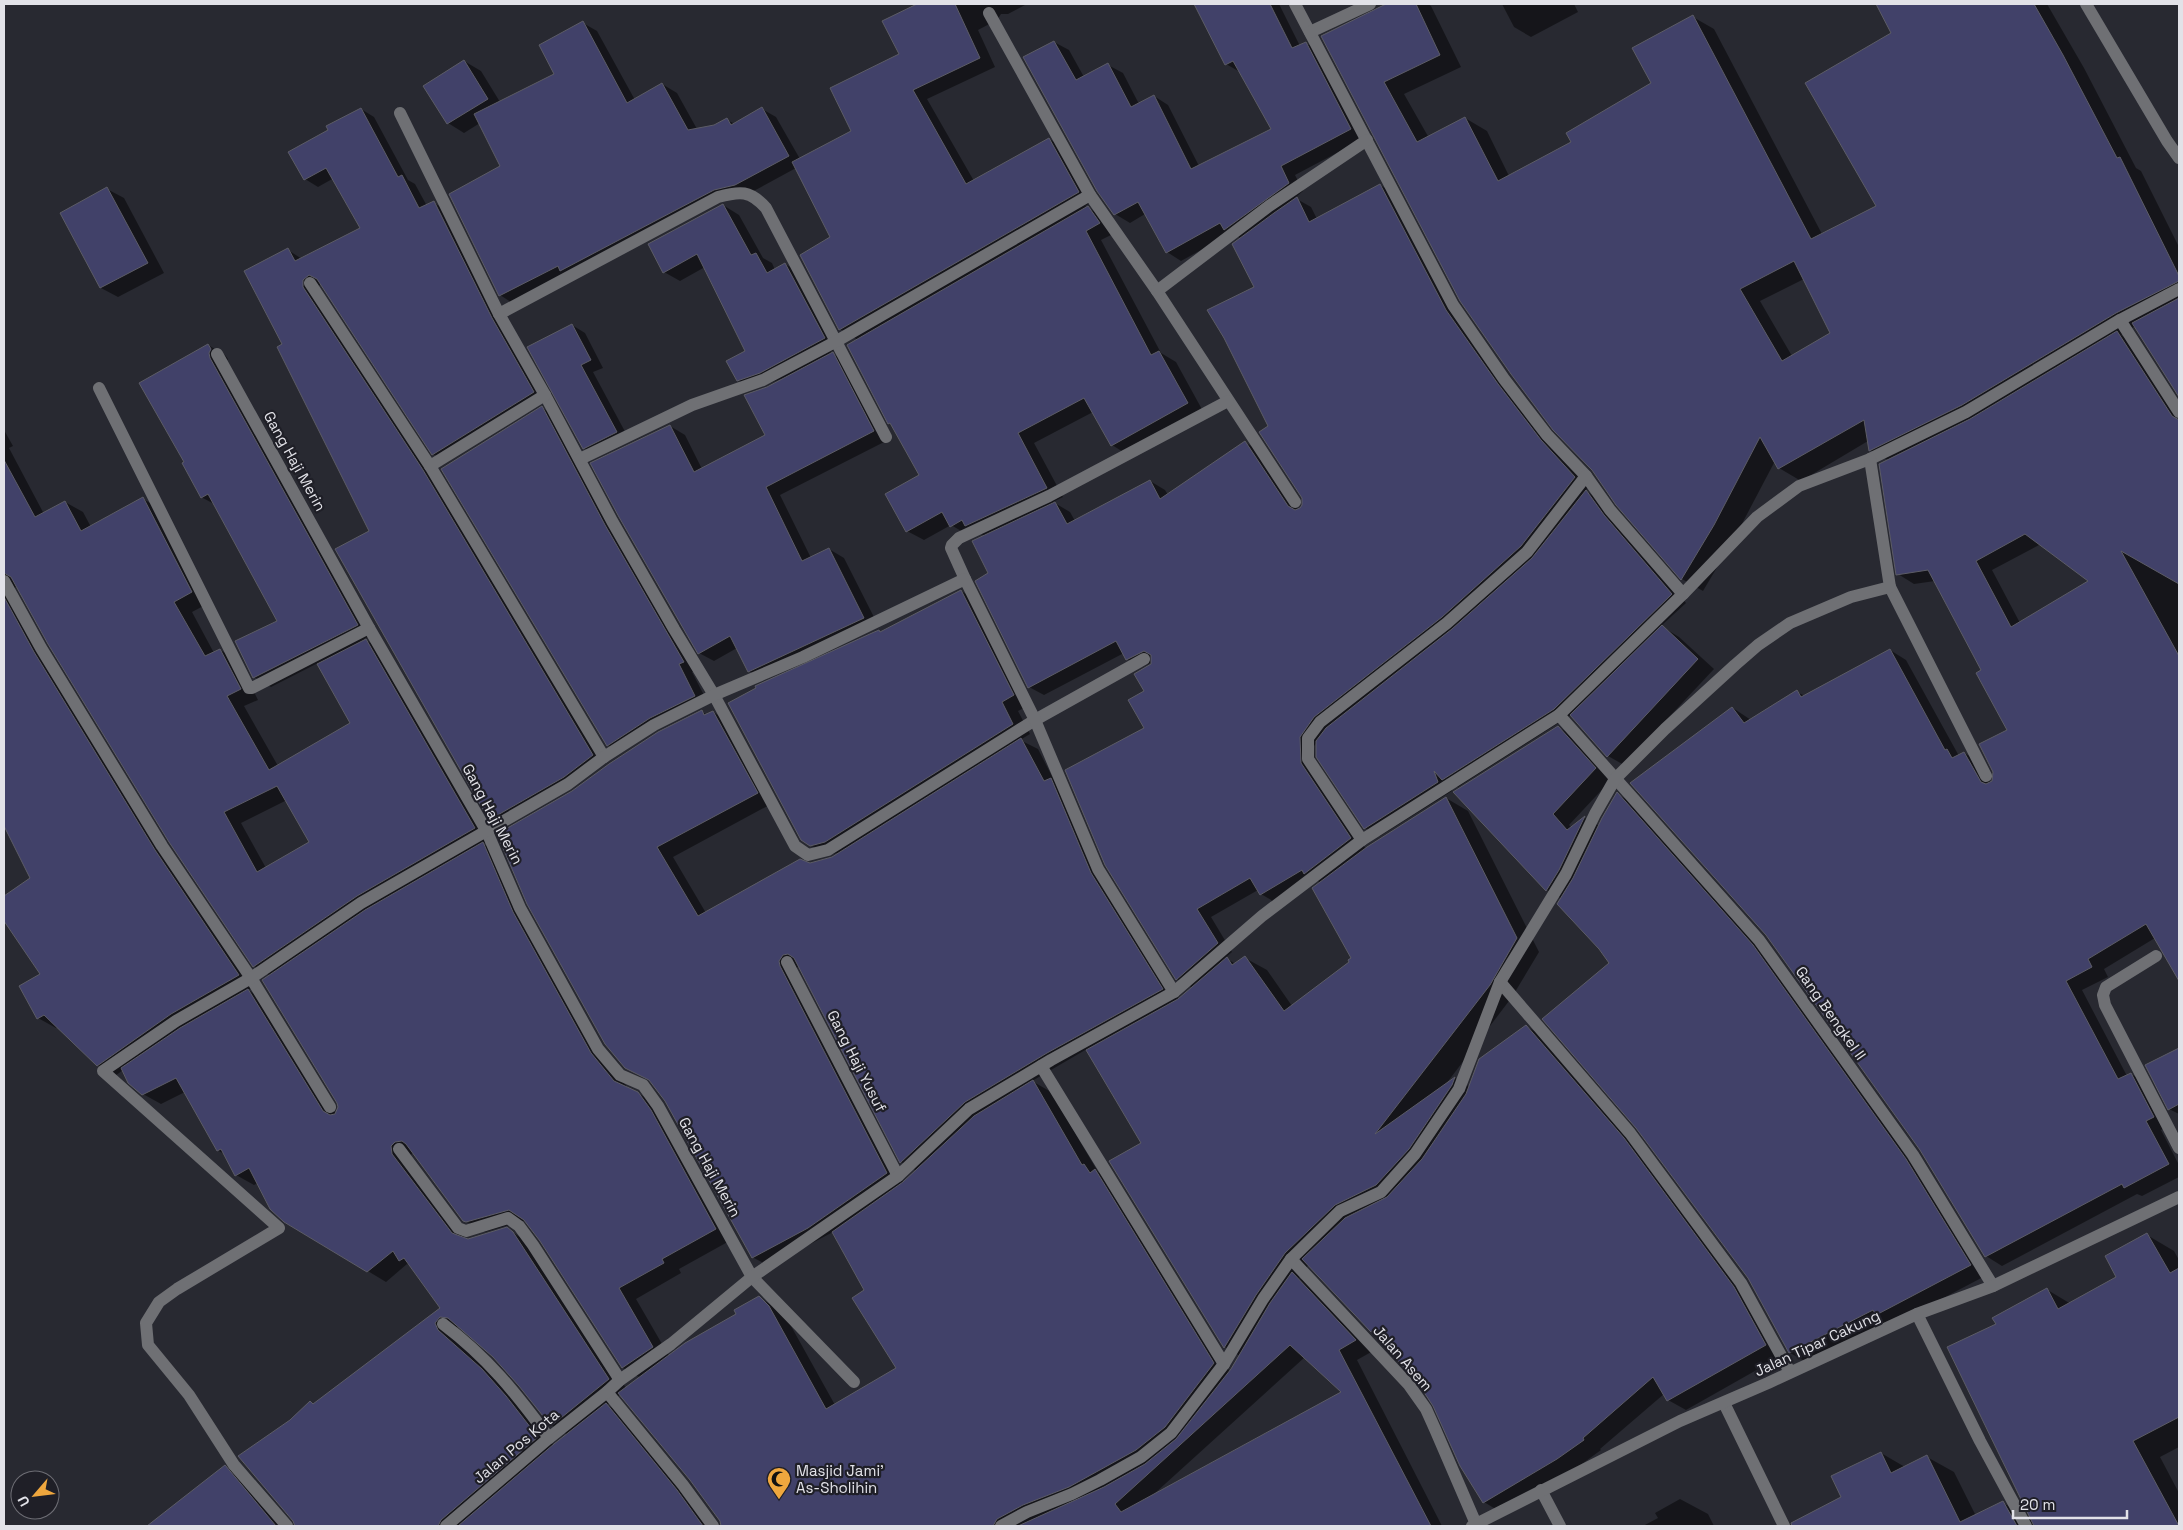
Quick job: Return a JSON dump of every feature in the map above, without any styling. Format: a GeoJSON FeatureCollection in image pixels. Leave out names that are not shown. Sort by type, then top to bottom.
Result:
{"type":"FeatureCollection","features":[{"type":"Feature","properties":{"kind":"street"},"geometry":{"type":"LineString","coordinates":[[1295,4],[1453,305],[1547,435],[1586,476],[1610,510],[1683,594]]}},
{"type":"Feature","properties":{"kind":"street"},"geometry":{"type":"LineString","coordinates":[[1310,32],[1370,4]]}},
{"type":"Feature","properties":{"kind":"street"},"geometry":{"type":"LineString","coordinates":[[2086,4],[2179,158]]}},
{"type":"Feature","properties":{"kind":"street"},"geometry":{"type":"LineString","coordinates":[[989,13],[1090,195],[1157,291],[1295,502]]}},
{"type":"Feature","properties":{"kind":"street"},"geometry":{"type":"LineString","coordinates":[[400,114],[499,314],[546,395],[674,629],[714,695],[795,846],[808,856],[828,850],[1035,720],[1144,660]]}},
{"type":"Feature","properties":{"kind":"street"},"geometry":{"type":"LineString","coordinates":[[1157,291],[1269,206],[1368,140]]}},
{"type":"Feature","properties":{"kind":"street"},"geometry":{"type":"LineString","coordinates":[[499,314],[718,197],[738,193],[748,194],[758,199],[766,208],[886,437]]}},
{"type":"Feature","properties":{"kind":"street"},"geometry":{"type":"LineString","coordinates":[[580,459],[692,405],[763,380],[835,342],[1090,195]]}},
{"type":"Feature","properties":{"kind":"street"},"geometry":{"type":"LineString","coordinates":[[310,283],[430,466],[604,757]]}},
{"type":"Feature","properties":{"kind":"street","name":"Jalan Pos Kota"},"geometry":{"type":"LineString","coordinates":[[446,1526],[620,1380],[671,1344],[752,1277],[898,1176],[969,1109],[1174,992],[1262,916],[1362,840],[1559,715],[1683,594],[1757,517],[1799,486],[1870,459],[1984,402],[2120,320],[2179,289]]}},
{"type":"Feature","properties":{"kind":"street"},"geometry":{"type":"LineString","coordinates":[[2120,320],[2179,412]]}},
{"type":"Feature","properties":{"kind":"street","name":"Gang Haji Merin"},"geometry":{"type":"LineString","coordinates":[[217,354],[369,628],[487,832],[520,908],[598,1049],[620,1075],[643,1085],[658,1106],[752,1277],[854,1382]]}},
{"type":"Feature","properties":{"kind":"street"},"geometry":{"type":"LineString","coordinates":[[99,388],[248,688],[252,688],[369,628]]}},
{"type":"Feature","properties":{"kind":"street"},"geometry":{"type":"LineString","coordinates":[[430,466],[546,395]]}},
{"type":"Feature","properties":{"kind":"street"},"geometry":{"type":"LineString","coordinates":[[1174,992],[1098,869],[1035,720],[951,548],[959,538],[1049,496],[1228,401]]}},
{"type":"Feature","properties":{"kind":"street"},"geometry":{"type":"LineString","coordinates":[[1870,459],[1890,588],[1986,776]]}},
{"type":"Feature","properties":{"kind":"street"},"geometry":{"type":"LineString","coordinates":[[1362,840],[1308,759],[1308,738],[1320,722],[1447,623],[1527,552],[1586,476]]}},
{"type":"Feature","properties":{"kind":"street"},"geometry":{"type":"LineString","coordinates":[[287,1526],[234,1465],[189,1395],[148,1345],[146,1323],[159,1302],[177,1289],[279,1228],[103,1071],[176,1021],[251,978],[362,903],[568,784],[604,757],[654,725],[714,695],[803,657],[965,579]]}},
{"type":"Feature","properties":{"kind":"street"},"geometry":{"type":"LineString","coordinates":[[4,581],[41,648],[157,838],[251,978],[330,1107]]}},
{"type":"Feature","properties":{"kind":"street"},"geometry":{"type":"LineString","coordinates":[[1001,1526],[1027,1512],[1072,1494],[1141,1456],[1171,1433],[1224,1364],[1263,1300],[1291,1259],[1340,1212],[1382,1192],[1415,1154],[1459,1089],[1500,982],[1566,874],[1595,814],[1615,779],[1664,729],[1758,645],[1790,623],[1851,598],[1890,588]]}},
{"type":"Feature","properties":{"kind":"street","name":"Gang Bengkel II"},"geometry":{"type":"LineString","coordinates":[[1559,715],[1759,940],[1913,1155],[1993,1286]]}},
{"type":"Feature","properties":{"kind":"street"},"geometry":{"type":"LineString","coordinates":[[2156,956],[2106,987],[2102,994],[2105,1005],[2179,1148]]}},
{"type":"Feature","properties":{"kind":"street","name":"Gang Haji Yusuf"},"geometry":{"type":"LineString","coordinates":[[787,962],[898,1176]]}},
{"type":"Feature","properties":{"kind":"street"},"geometry":{"type":"LineString","coordinates":[[1500,982],[1630,1133],[1741,1282],[1790,1372]]}},
{"type":"Feature","properties":{"kind":"street"},"geometry":{"type":"LineString","coordinates":[[1042,1066],[1224,1364]]}},
{"type":"Feature","properties":{"kind":"street"},"geometry":{"type":"LineString","coordinates":[[399,1149],[458,1228],[466,1231],[508,1218],[519,1226],[534,1245],[620,1380]]}},
{"type":"Feature","properties":{"kind":"street","name":"Jalan Tipar Cakung"},"geometry":{"type":"LineString","coordinates":[[1474,1525],[1680,1421],[1724,1403],[1917,1314],[1993,1286],[2179,1197]]}},
{"type":"Feature","properties":{"kind":"street","name":"Jalan Asem"},"geometry":{"type":"LineString","coordinates":[[1291,1259],[1409,1385],[1436,1429],[1474,1525]]}},
{"type":"Feature","properties":{"kind":"street"},"geometry":{"type":"LineString","coordinates":[[1917,1314],[1980,1442],[2026,1526]]}},
{"type":"Feature","properties":{"kind":"street"},"geometry":{"type":"LineString","coordinates":[[443,1324],[470,1344],[511,1386],[549,1438]]}},
{"type":"Feature","properties":{"kind":"street"},"geometry":{"type":"LineString","coordinates":[[608,1392],[683,1485],[713,1526]]}},
{"type":"Feature","properties":{"kind":"street"},"geometry":{"type":"LineString","coordinates":[[1724,1403],[1784,1526]]}},
{"type":"Feature","properties":{"kind":"street"},"geometry":{"type":"LineString","coordinates":[[1541,1490],[1560,1526]]}},
{"type":"Feature","properties":{"kind":"building"},"geometry":{"type":"Polygon","coordinates":[[[917,4],[955,4],[980,58],[913,90],[966,184],[1049,138],[1079,192],[839,330],[800,255],[830,237],[792,162],[851,131],[830,88],[899,54],[882,21],[917,4]]]}},
{"type":"Feature","properties":{"kind":"building"},"geometry":{"type":"Polygon","coordinates":[[[1194,4],[1270,4],[1292,48],[1306,42],[1351,129],[1281,166],[1289,183],[1224,230],[1220,223],[1166,253],[1138,202],[1114,215],[1097,191],[1023,57],[1054,41],[1076,80],[1108,63],[1131,107],[1154,95],[1191,169],[1271,129],[1233,61],[1225,65],[1194,4]]]}},
{"type":"Feature","properties":{"kind":"building"},"geometry":{"type":"Polygon","coordinates":[[[1386,4],[1416,4],[1440,55],[1384,82],[1417,142],[1465,117],[1498,181],[1571,142],[1566,133],[1651,83],[1632,48],[1693,15],[1811,239],[1876,206],[1805,83],[1891,33],[1876,4],[2034,4],[2117,158],[2120,157],[2179,276],[2179,281],[2116,313],[1962,405],[1869,451],[1864,420],[1778,469],[1760,437],[1714,525],[1681,580],[1616,505],[1592,470],[1553,430],[1460,301],[1321,36],[1386,4]],[[1794,261],[1740,289],[1782,361],[1830,333],[1794,261]]]}},
{"type":"Feature","properties":{"kind":"building"},"geometry":{"type":"Polygon","coordinates":[[[583,21],[627,103],[662,83],[688,130],[714,125],[727,118],[731,125],[762,107],[789,156],[735,185],[714,190],[560,271],[558,266],[499,296],[449,194],[500,166],[474,114],[554,74],[539,45],[583,21]]]}},
{"type":"Feature","properties":{"kind":"building"},"geometry":{"type":"Polygon","coordinates":[[[464,60],[488,99],[447,124],[423,86],[464,60]]]}},
{"type":"Feature","properties":{"kind":"building"},"geometry":{"type":"Polygon","coordinates":[[[361,108],[398,177],[402,175],[419,208],[434,201],[492,318],[534,392],[432,455],[317,279],[309,275],[303,280],[303,287],[423,470],[593,755],[564,777],[489,820],[335,549],[369,531],[277,347],[282,344],[244,271],[288,248],[295,261],[360,228],[326,168],[304,180],[288,152],[328,130],[326,126],[361,108]]]}},
{"type":"Feature","properties":{"kind":"building"},"geometry":{"type":"Polygon","coordinates":[[[1380,184],[1446,310],[1498,384],[1541,440],[1575,477],[1521,546],[1442,617],[1314,717],[1300,737],[1301,763],[1351,838],[1304,874],[1302,870],[1260,895],[1250,878],[1197,909],[1218,943],[1176,980],[1105,865],[1065,770],[1144,728],[1128,700],[1144,691],[1134,674],[1151,664],[1151,655],[1144,651],[1126,660],[1116,641],[1028,688],[975,581],[988,573],[972,541],[1055,502],[1067,524],[1150,480],[1160,499],[1245,441],[1288,506],[1295,510],[1300,508],[1302,498],[1259,432],[1268,426],[1224,338],[1207,310],[1254,287],[1232,244],[1274,213],[1297,197],[1309,222],[1380,184]]]}},
{"type":"Feature","properties":{"kind":"building"},"geometry":{"type":"Polygon","coordinates":[[[107,187],[148,263],[100,288],[60,213],[107,187]]]}},
{"type":"Feature","properties":{"kind":"building"},"geometry":{"type":"Polygon","coordinates":[[[723,204],[751,255],[756,253],[767,273],[785,263],[825,338],[760,373],[737,381],[726,361],[745,351],[697,254],[663,273],[648,244],[723,204]]]}},
{"type":"Feature","properties":{"kind":"building"},"geometry":{"type":"Polygon","coordinates":[[[1088,206],[1100,223],[1086,231],[1151,355],[1159,351],[1188,403],[1111,446],[1084,398],[1018,433],[1047,488],[965,526],[962,520],[950,527],[942,512],[906,532],[885,494],[919,475],[890,423],[888,424],[847,345],[1088,206]]]}},
{"type":"Feature","properties":{"kind":"building"},"geometry":{"type":"Polygon","coordinates":[[[2179,298],[2179,397],[2132,323],[2179,298]]]}},
{"type":"Feature","properties":{"kind":"building"},"geometry":{"type":"Polygon","coordinates":[[[572,324],[591,360],[581,365],[617,432],[583,449],[527,347],[572,324]]]}},
{"type":"Feature","properties":{"kind":"building"},"geometry":{"type":"Polygon","coordinates":[[[2117,331],[2172,416],[2179,420],[2179,584],[2121,551],[2179,656],[2179,981],[2146,924],[2088,959],[2092,967],[2066,981],[2118,1079],[2131,1073],[2154,1117],[2146,1121],[2169,1164],[2124,1188],[2122,1184],[1985,1257],[1920,1150],[1766,935],[1630,783],[1732,707],[1744,723],[1797,690],[1801,697],[1890,649],[1945,750],[1947,749],[1952,758],[1964,752],[1981,782],[1986,784],[1992,781],[1993,772],[1979,744],[2007,730],[1976,673],[1981,670],[1928,570],[1896,575],[1879,464],[1970,419],[2117,331]],[[2025,534],[1976,561],[2011,627],[2088,581],[2025,534]]]}},
{"type":"Feature","properties":{"kind":"building"},"geometry":{"type":"Polygon","coordinates":[[[208,344],[211,349],[209,353],[210,358],[358,625],[253,678],[235,641],[277,621],[208,494],[201,498],[182,463],[184,462],[139,383],[208,344]]]}},
{"type":"Feature","properties":{"kind":"building"},"geometry":{"type":"Polygon","coordinates":[[[833,352],[874,431],[766,487],[802,561],[829,548],[864,618],[748,672],[730,636],[698,654],[590,463],[670,425],[694,472],[765,435],[744,395],[767,387],[833,352]]]}},
{"type":"Feature","properties":{"kind":"building"},"geometry":{"type":"Polygon","coordinates":[[[542,406],[605,525],[684,662],[679,664],[695,696],[650,718],[607,746],[441,469],[542,406]]]}},
{"type":"Feature","properties":{"kind":"building"},"geometry":{"type":"Polygon","coordinates":[[[4,460],[35,517],[65,501],[81,531],[143,497],[192,592],[174,602],[205,656],[220,649],[241,689],[227,696],[269,770],[350,723],[317,664],[366,639],[475,828],[357,896],[253,967],[169,842],[48,644],[11,577],[4,573],[4,460]],[[277,786],[224,812],[257,872],[309,842],[277,786]]]}},
{"type":"Feature","properties":{"kind":"building"},"geometry":{"type":"Polygon","coordinates":[[[1586,490],[1604,515],[1672,594],[1554,709],[1442,780],[1434,771],[1438,782],[1364,829],[1316,757],[1316,741],[1326,728],[1452,629],[1532,558],[1586,490]]]}},
{"type":"Feature","properties":{"kind":"building"},"geometry":{"type":"Polygon","coordinates":[[[961,590],[1014,695],[1002,702],[1013,724],[825,842],[810,846],[801,840],[728,703],[756,688],[755,686],[872,633],[879,630],[880,632],[961,590]]]}},
{"type":"Feature","properties":{"kind":"building"},"geometry":{"type":"Polygon","coordinates":[[[4,597],[34,652],[155,850],[239,975],[171,1014],[97,1066],[44,1015],[37,1019],[19,986],[40,974],[4,921],[4,896],[30,878],[4,826],[4,597]]]}},
{"type":"Feature","properties":{"kind":"building"},"geometry":{"type":"Polygon","coordinates":[[[1662,625],[1698,659],[1607,757],[1570,715],[1662,625]]]}},
{"type":"Feature","properties":{"kind":"building"},"geometry":{"type":"Polygon","coordinates":[[[702,710],[704,715],[713,711],[758,793],[657,847],[698,916],[800,859],[810,863],[832,857],[1021,738],[1044,781],[1051,778],[1091,873],[1163,989],[1047,1053],[965,1102],[900,1163],[794,958],[788,954],[783,955],[779,961],[780,966],[887,1173],[808,1228],[752,1258],[665,1101],[649,1080],[625,1068],[605,1044],[527,904],[497,834],[572,791],[658,732],[702,710]]]}},
{"type":"Feature","properties":{"kind":"building"},"geometry":{"type":"Polygon","coordinates":[[[1558,726],[1596,768],[1553,814],[1567,830],[1585,816],[1559,870],[1546,891],[1453,792],[1558,726]]]}},
{"type":"Feature","properties":{"kind":"building"},"geometry":{"type":"Polygon","coordinates":[[[1617,792],[1753,945],[1906,1159],[1971,1265],[1876,1315],[1873,1310],[1789,1353],[1748,1278],[1636,1128],[1542,1019],[1609,963],[1599,949],[1557,904],[1573,878],[1602,818],[1617,792]]]}},
{"type":"Feature","properties":{"kind":"building"},"geometry":{"type":"Polygon","coordinates":[[[1446,797],[1517,938],[1490,985],[1375,1134],[1455,1077],[1452,1085],[1409,1149],[1376,1185],[1335,1205],[1285,1253],[1256,1295],[1224,1348],[1109,1161],[1141,1143],[1086,1050],[1178,999],[1227,957],[1232,965],[1245,956],[1284,1011],[1349,962],[1348,960],[1351,958],[1312,888],[1367,847],[1446,797]]]}},
{"type":"Feature","properties":{"kind":"building"},"geometry":{"type":"Polygon","coordinates":[[[483,842],[513,912],[591,1053],[614,1081],[638,1092],[651,1110],[716,1229],[662,1259],[664,1263],[619,1288],[653,1347],[622,1368],[540,1241],[524,1220],[509,1210],[466,1222],[463,1221],[406,1144],[402,1141],[395,1142],[391,1146],[392,1154],[452,1233],[468,1239],[507,1227],[513,1232],[609,1379],[551,1426],[493,1357],[448,1318],[440,1317],[435,1323],[438,1330],[482,1369],[538,1437],[441,1520],[438,1526],[295,1526],[293,1521],[238,1456],[290,1420],[310,1401],[313,1404],[440,1308],[404,1258],[399,1261],[393,1251],[367,1272],[284,1222],[270,1209],[249,1168],[235,1176],[221,1149],[217,1151],[176,1078],[142,1095],[128,1083],[121,1068],[180,1028],[248,989],[323,1111],[330,1115],[335,1114],[338,1107],[337,1103],[262,980],[365,910],[483,842]]]}},
{"type":"Feature","properties":{"kind":"building"},"geometry":{"type":"Polygon","coordinates":[[[1526,1025],[1624,1138],[1734,1287],[1766,1345],[1667,1401],[1653,1377],[1583,1438],[1584,1440],[1557,1459],[1483,1503],[1460,1466],[1433,1406],[1416,1380],[1385,1347],[1374,1330],[1371,1332],[1302,1259],[1345,1218],[1387,1197],[1422,1159],[1466,1094],[1479,1059],[1526,1025]]]}},
{"type":"Feature","properties":{"kind":"building"},"geometry":{"type":"Polygon","coordinates":[[[2179,1048],[2179,1104],[2168,1110],[2145,1065],[2179,1048]]]}},
{"type":"Feature","properties":{"kind":"building"},"geometry":{"type":"Polygon","coordinates":[[[1033,1080],[1082,1165],[1084,1164],[1090,1173],[1095,1169],[1214,1363],[1165,1427],[1136,1450],[1069,1487],[1023,1505],[997,1519],[993,1526],[721,1526],[720,1521],[690,1480],[618,1393],[685,1343],[736,1314],[734,1310],[759,1296],[769,1306],[826,1409],[896,1368],[852,1298],[864,1290],[832,1232],[903,1182],[974,1116],[1033,1080]]]}},
{"type":"Feature","properties":{"kind":"building"},"geometry":{"type":"Polygon","coordinates":[[[2147,1233],[2170,1273],[2179,1268],[2179,1417],[2133,1441],[2179,1526],[2034,1526],[1947,1347],[1996,1324],[1992,1318],[2047,1288],[2058,1309],[2116,1277],[2105,1256],[2147,1233]]]}},
{"type":"Feature","properties":{"kind":"building"},"geometry":{"type":"Polygon","coordinates":[[[1292,1272],[1356,1340],[1339,1350],[1431,1526],[1018,1526],[1104,1487],[1145,1464],[1176,1439],[1231,1369],[1270,1303],[1292,1272]],[[1290,1345],[1115,1504],[1121,1512],[1341,1392],[1290,1345]]]}},
{"type":"Feature","properties":{"kind":"building"},"geometry":{"type":"Polygon","coordinates":[[[606,1403],[677,1490],[703,1526],[458,1526],[554,1444],[606,1403]]]}},
{"type":"Feature","properties":{"kind":"building"},"geometry":{"type":"Polygon","coordinates":[[[1881,1452],[1891,1473],[1927,1455],[1960,1522],[2003,1501],[2017,1526],[1792,1526],[1791,1523],[1841,1497],[1831,1476],[1881,1452]]]}},
{"type":"Feature","properties":{"kind":"building"},"geometry":{"type":"Polygon","coordinates":[[[225,1465],[276,1526],[147,1526],[184,1497],[225,1465]]]}},
{"type":"Feature","properties":{"kind":"place","name":"Masjid Jami' As-Sholihin"},"geometry":{"type":"Point","coordinates":[779,1500]}}]}
